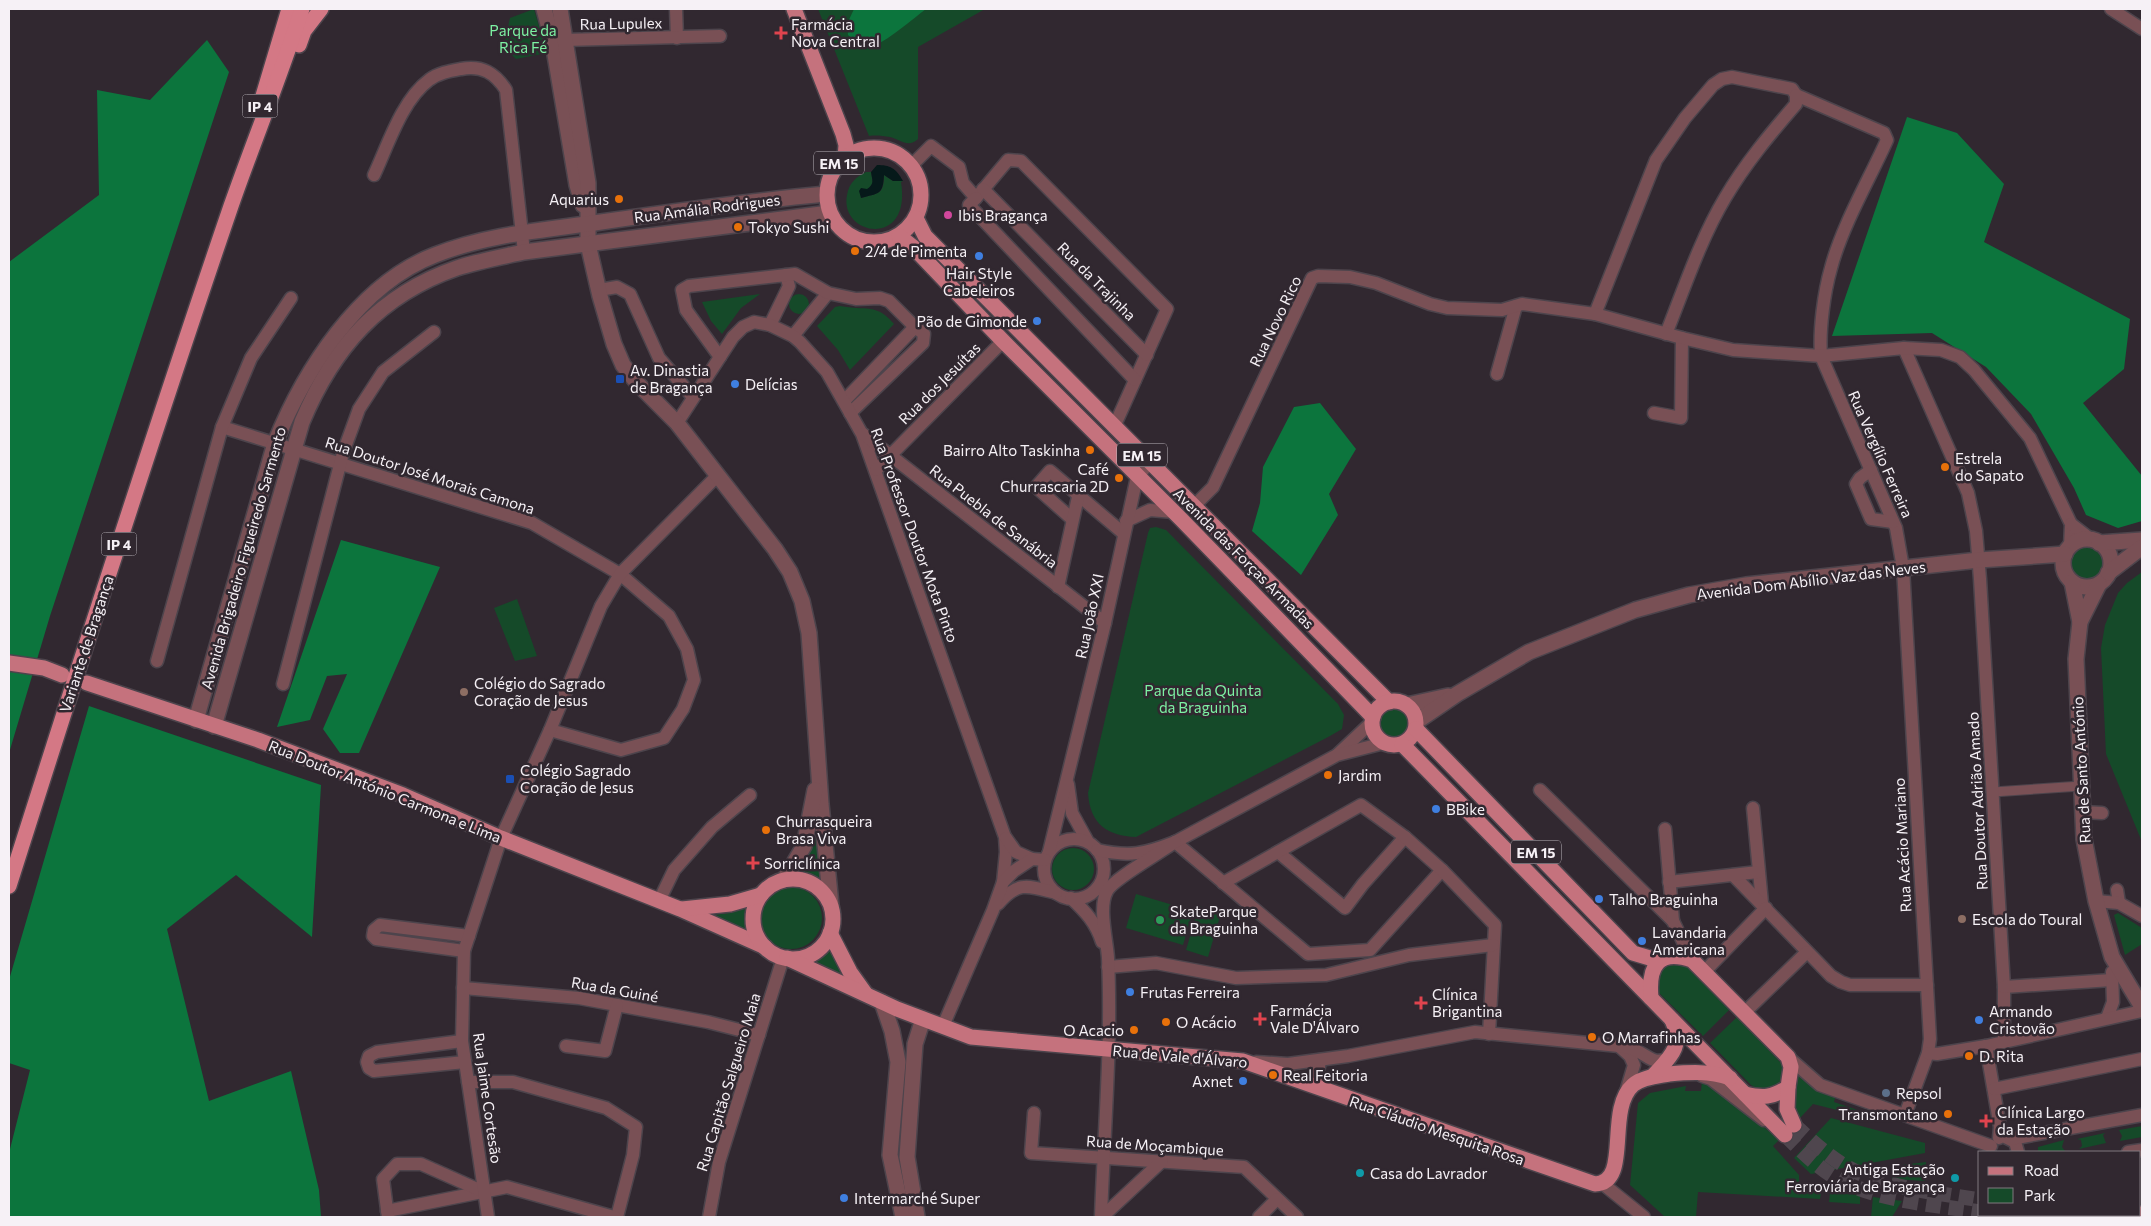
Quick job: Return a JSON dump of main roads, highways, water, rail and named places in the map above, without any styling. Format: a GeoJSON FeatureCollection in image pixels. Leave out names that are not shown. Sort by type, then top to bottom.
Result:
{"type":"FeatureCollection","features":[{"type":"Feature","properties":{"kind":"highway","name":"Variante de Bragança"},"geometry":{"type":"LineString","coordinates":[[9,886],[74,679],[232,203],[289,9]]}},
{"type":"Feature","properties":{"kind":"highway","name":"Variante de Bragança"},"geometry":{"type":"LineString","coordinates":[[232,203],[283,68],[302,9]]}},
{"type":"Feature","properties":{"kind":"highway"},"geometry":{"type":"LineString","coordinates":[[283,68],[292,62],[304,31],[321,9]]}},
{"type":"Feature","properties":{"kind":"main road","name":"EM 15"},"geometry":{"type":"LineString","coordinates":[[794,9],[844,134],[846,145],[845,158]]}},
{"type":"Feature","properties":{"kind":"main road","name":"EM 15"},"geometry":{"type":"LineString","coordinates":[[804,9],[852,130],[858,142],[868,148]]}},
{"type":"Feature","properties":{"kind":"main road","name":"EM 15"},"geometry":{"type":"LineString","coordinates":[[899,236],[879,242],[859,241],[846,234],[836,225],[830,213],[826,194],[829,180],[835,168],[845,158],[868,148],[884,149],[899,155],[911,166],[918,178],[921,191],[920,205],[916,218]]}},
{"type":"Feature","properties":{"kind":"main road"},"geometry":{"type":"LineString","coordinates":[[899,236],[916,218]]}},
{"type":"Feature","properties":{"kind":"main road","name":"Avenida das Forças Armadas"},"geometry":{"type":"LineString","coordinates":[[916,218],[925,236],[1367,683],[1389,702]]}},
{"type":"Feature","properties":{"kind":"main road","name":"Avenida das Forças Armadas"},"geometry":{"type":"LineString","coordinates":[[899,236],[913,246],[1003,341],[1174,512],[1373,719],[1375,734],[1384,743],[1396,746],[1402,744]]}},
{"type":"Feature","properties":{"kind":"main road"},"geometry":{"type":"LineString","coordinates":[[1137,476],[1152,476],[1178,501],[1192,504]]}},
{"type":"Feature","properties":{"kind":"main road"},"geometry":{"type":"LineString","coordinates":[[9,663],[44,668],[62,675]]}},
{"type":"Feature","properties":{"kind":"main road","name":"Rua Doutor António Carmona e Lima"},"geometry":{"type":"LineString","coordinates":[[87,683],[258,740],[403,795],[502,838],[680,909],[764,947]]}},
{"type":"Feature","properties":{"kind":"main road","name":"EM 15"},"geometry":{"type":"LineString","coordinates":[[1389,702],[1401,702],[1407,705],[1415,716],[1416,726],[1633,953],[1653,959],[1678,956],[1692,960],[1788,1058],[1791,1067],[1787,1109],[1790,1130],[1745,1094],[1402,744]]}},
{"type":"Feature","properties":{"kind":"main road"},"geometry":{"type":"LineString","coordinates":[[1373,719],[1377,710],[1389,702]]}},
{"type":"Feature","properties":{"kind":"main road"},"geometry":{"type":"LineString","coordinates":[[1402,744],[1413,736],[1416,726]]}},
{"type":"Feature","properties":{"kind":"main road"},"geometry":{"type":"LineString","coordinates":[[784,880],[807,881],[817,886],[831,905],[833,924],[824,945],[813,953],[801,958],[785,958],[764,947],[754,927],[753,916],[761,895],[771,885],[784,880]]}},
{"type":"Feature","properties":{"kind":"main road","name":"Rua Doutor António Carmona e Lima"},"geometry":{"type":"LineString","coordinates":[[680,909],[730,904],[761,895]]}},
{"type":"Feature","properties":{"kind":"main road"},"geometry":{"type":"LineString","coordinates":[[830,933],[850,972],[866,994]]}},
{"type":"Feature","properties":{"kind":"main road","name":"Rua de Vale d'Álvaro"},"geometry":{"type":"LineString","coordinates":[[785,958],[882,1002],[972,1036],[1243,1061]]}},
{"type":"Feature","properties":{"kind":"main road"},"geometry":{"type":"LineString","coordinates":[[1651,998],[1649,980],[1652,969],[1665,958]]}},
{"type":"Feature","properties":{"kind":"main road"},"geometry":{"type":"LineString","coordinates":[[1653,1076],[1669,1059],[1676,1048],[1676,1030],[1671,1018]]}},
{"type":"Feature","properties":{"kind":"main road","name":"Rua Cláudio Mesquita Rosa"},"geometry":{"type":"LineString","coordinates":[[1243,1061],[1582,1181],[1602,1184],[1610,1178],[1615,1168],[1618,1122],[1625,1095],[1634,1084],[1653,1076]]}},
{"type":"Feature","properties":{"kind":"main road"},"geometry":{"type":"LineString","coordinates":[[1653,1076],[1703,1071],[1730,1078]]}},
{"type":"Feature","properties":{"kind":"main road"},"geometry":{"type":"LineString","coordinates":[[1745,1094],[1762,1098],[1777,1095],[1788,1088]]}},
{"type":"Feature","properties":{"kind":"tunnel"},"geometry":{"type":"LineString","coordinates":[[1794,1125],[1831,1157],[1860,1174],[1911,1189],[1978,1200]]}},
{"type":"Feature","properties":{"kind":"tunnel"},"geometry":{"type":"LineString","coordinates":[[1785,1135],[1824,1170],[1854,1186],[1908,1201],[1978,1212]]}},
{"type":"Feature","properties":{"kind":"tunnel"},"geometry":{"type":"LineString","coordinates":[[2009,1216],[2022,1217]]}},
{"type":"Feature","properties":{"kind":"place","name":"Farmácia Nova Central"},"geometry":{"type":"Point","coordinates":[781,33]}},
{"type":"Feature","properties":{"kind":"place","name":"Aquarius"},"geometry":{"type":"Point","coordinates":[619,199]}},
{"type":"Feature","properties":{"kind":"place","name":"Ibis Bragança"},"geometry":{"type":"Point","coordinates":[948,215]}},
{"type":"Feature","properties":{"kind":"place","name":"Tokyo Sushi"},"geometry":{"type":"Point","coordinates":[738,227]}},
{"type":"Feature","properties":{"kind":"place","name":"2/4 de Pimenta"},"geometry":{"type":"Point","coordinates":[855,251]}},
{"type":"Feature","properties":{"kind":"place","name":"Hair Style Cabeleiros"},"geometry":{"type":"Point","coordinates":[979,256]}},
{"type":"Feature","properties":{"kind":"place","name":"Pão de Gimonde"},"geometry":{"type":"Point","coordinates":[1037,321]}},
{"type":"Feature","properties":{"kind":"place","name":"Av. Dinastia de Bragança"},"geometry":{"type":"Point","coordinates":[620,379]}},
{"type":"Feature","properties":{"kind":"place","name":"Delícias"},"geometry":{"type":"Point","coordinates":[735,384]}},
{"type":"Feature","properties":{"kind":"place","name":"Bairro Alto Taskinha"},"geometry":{"type":"Point","coordinates":[1090,450]}},
{"type":"Feature","properties":{"kind":"place","name":"Estrela do Sapato"},"geometry":{"type":"Point","coordinates":[1945,467]}},
{"type":"Feature","properties":{"kind":"place","name":"Café Churrascaria 2D"},"geometry":{"type":"Point","coordinates":[1119,478]}},
{"type":"Feature","properties":{"kind":"place","name":"Colégio do Sagrado Coração de Jesus"},"geometry":{"type":"Point","coordinates":[464,692]}},
{"type":"Feature","properties":{"kind":"place","name":"Jardim"},"geometry":{"type":"Point","coordinates":[1328,775]}},
{"type":"Feature","properties":{"kind":"place","name":"Colégio Sagrado Coração de Jesus"},"geometry":{"type":"Point","coordinates":[510,779]}},
{"type":"Feature","properties":{"kind":"place","name":"BBike"},"geometry":{"type":"Point","coordinates":[1436,809]}},
{"type":"Feature","properties":{"kind":"place","name":"Churrasqueira Brasa Viva"},"geometry":{"type":"Point","coordinates":[766,830]}},
{"type":"Feature","properties":{"kind":"place","name":"Sorriclínica"},"geometry":{"type":"Point","coordinates":[753,863]}},
{"type":"Feature","properties":{"kind":"place","name":"Talho Braguinha"},"geometry":{"type":"Point","coordinates":[1599,899]}},
{"type":"Feature","properties":{"kind":"place","name":"Escola do Toural"},"geometry":{"type":"Point","coordinates":[1962,919]}},
{"type":"Feature","properties":{"kind":"place","name":"SkateParque da Braguinha"},"geometry":{"type":"Point","coordinates":[1160,920]}},
{"type":"Feature","properties":{"kind":"place","name":"Lavandaria Americana"},"geometry":{"type":"Point","coordinates":[1642,941]}},
{"type":"Feature","properties":{"kind":"place","name":"Frutas Ferreira"},"geometry":{"type":"Point","coordinates":[1130,992]}},
{"type":"Feature","properties":{"kind":"place","name":"Clínica Brigantina"},"geometry":{"type":"Point","coordinates":[1421,1003]}},
{"type":"Feature","properties":{"kind":"place","name":"Farmácia Vale D'Álvaro"},"geometry":{"type":"Point","coordinates":[1260,1019]}},
{"type":"Feature","properties":{"kind":"place","name":"Armando Cristovão"},"geometry":{"type":"Point","coordinates":[1979,1020]}},
{"type":"Feature","properties":{"kind":"place","name":"O Acácio"},"geometry":{"type":"Point","coordinates":[1166,1022]}},
{"type":"Feature","properties":{"kind":"place","name":"O Acacio"},"geometry":{"type":"Point","coordinates":[1134,1030]}},
{"type":"Feature","properties":{"kind":"place","name":"O Marrafinhas"},"geometry":{"type":"Point","coordinates":[1592,1037]}},
{"type":"Feature","properties":{"kind":"place","name":"D. Rita"},"geometry":{"type":"Point","coordinates":[1969,1056]}},
{"type":"Feature","properties":{"kind":"place","name":"Real Feitoria"},"geometry":{"type":"Point","coordinates":[1273,1075]}},
{"type":"Feature","properties":{"kind":"place","name":"Axnet"},"geometry":{"type":"Point","coordinates":[1243,1081]}},
{"type":"Feature","properties":{"kind":"place","name":"Repsol"},"geometry":{"type":"Point","coordinates":[1886,1093]}},
{"type":"Feature","properties":{"kind":"place","name":"Transmontano"},"geometry":{"type":"Point","coordinates":[1948,1114]}},
{"type":"Feature","properties":{"kind":"place","name":"Clínica Largo da Estação"},"geometry":{"type":"Point","coordinates":[1986,1121]}},
{"type":"Feature","properties":{"kind":"place","name":"Casa do Lavrador"},"geometry":{"type":"Point","coordinates":[1360,1173]}},
{"type":"Feature","properties":{"kind":"place","name":"Antiga Estação Ferroviária de Bragança"},"geometry":{"type":"Point","coordinates":[1955,1178]}},
{"type":"Feature","properties":{"kind":"place","name":"Intermarché Super"},"geometry":{"type":"Point","coordinates":[844,1198]}},
{"type":"Feature","properties":{"kind":"park label","name":"Parque da Rica Fé"},"geometry":{"type":"Point","coordinates":[523,38]}},
{"type":"Feature","properties":{"kind":"park label","name":"Parque da Quinta da Braguinha"},"geometry":{"type":"Point","coordinates":[1203,698]}}]}
